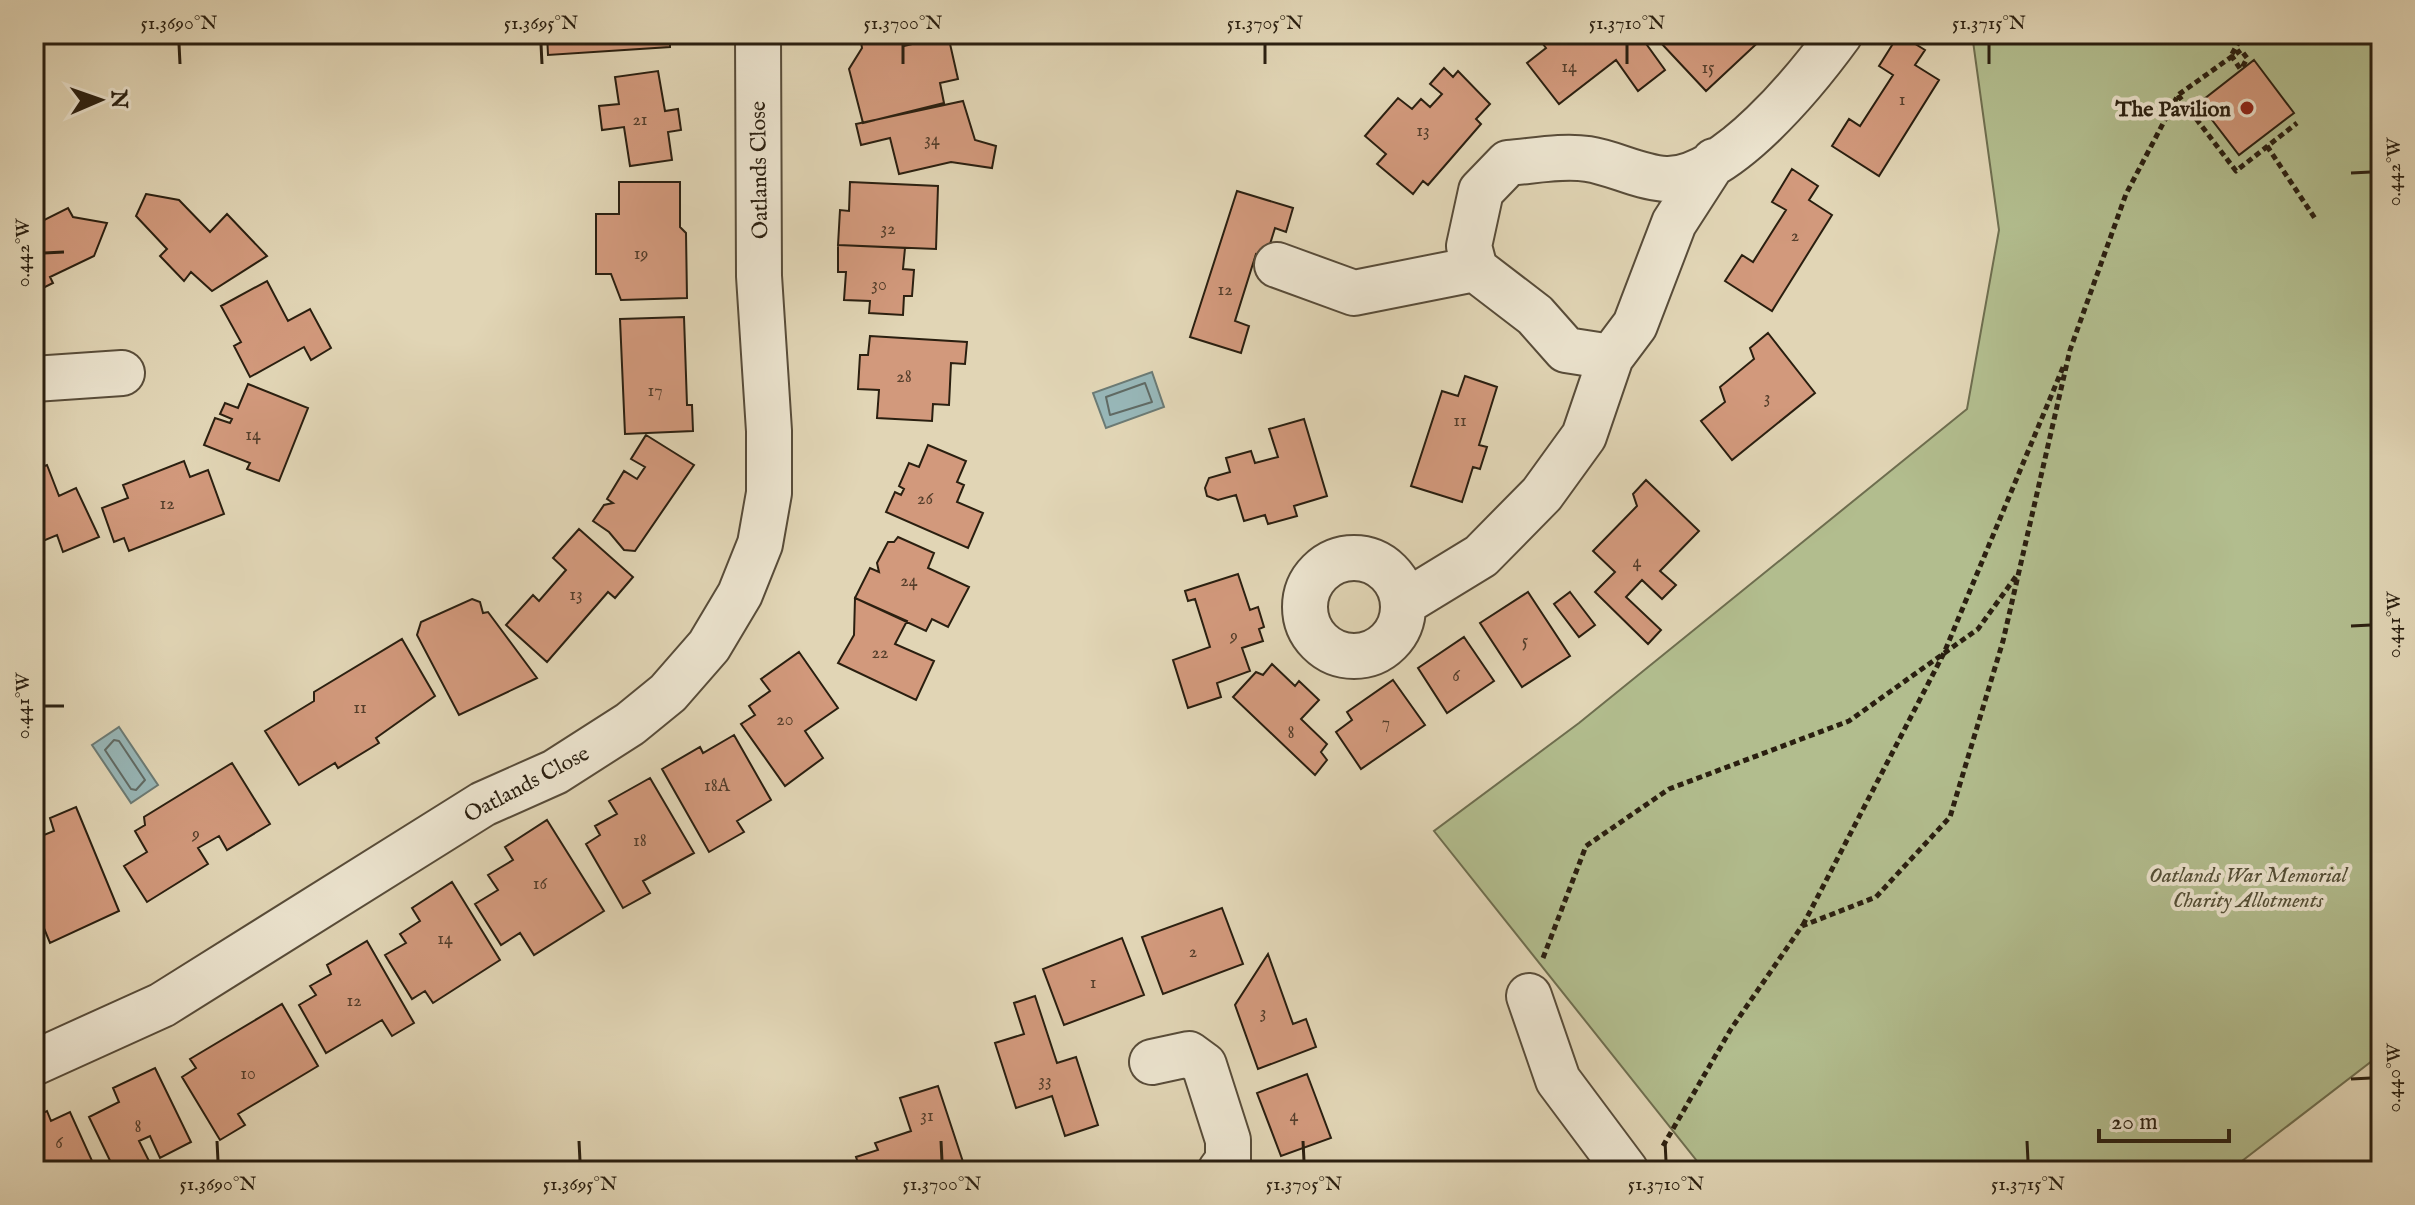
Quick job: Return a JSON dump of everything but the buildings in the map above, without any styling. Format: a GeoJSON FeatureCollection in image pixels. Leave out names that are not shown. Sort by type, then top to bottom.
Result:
{"type":"FeatureCollection","features":[{"type":"Feature","properties":{"kind":"street","name":"Oatlands Close"},"geometry":{"type":"LineString","coordinates":[[34,1063],[162,1005],[459,818],[555,772],[630,724],[668,693],[709,646],[740,594],[760,544],[769,493],[769,431],[759,276],[758,34]]}},
{"type":"Feature","properties":{"kind":"street"},"geometry":{"type":"LineString","coordinates":[[1611,357],[1566,350],[1535,315],[1475,269],[1469,246],[1481,191],[1508,163],[1586,158],[1668,179],[1686,176],[1714,161],[1771,119],[1840,34]]}},
{"type":"Feature","properties":{"kind":"street"},"geometry":{"type":"LineString","coordinates":[[1404,603],[1481,556],[1542,494],[1584,436],[1611,357],[1635,325],[1674,223],[1714,161]]}},
{"type":"Feature","properties":{"kind":"street"},"geometry":{"type":"LineString","coordinates":[[1277,265],[1354,293],[1475,269]]}},
{"type":"Feature","properties":{"kind":"street"},"geometry":{"type":"LineString","coordinates":[[34,379],[122,373]]}},
{"type":"Feature","properties":{"kind":"street"},"geometry":{"type":"LineString","coordinates":[[1529,996],[1558,1080],[1641,1164]]}},
{"type":"Feature","properties":{"kind":"street"},"geometry":{"type":"LineString","coordinates":[[1152,1062],[1189,1054],[1204,1065],[1228,1140],[1228,1160],[1220,1171]]}},
{"type":"Feature","properties":{"kind":"path"},"geometry":{"type":"LineString","coordinates":[[1641,1164],[1802,926],[1944,653],[2070,350],[2126,194],[2178,95],[2231,55],[2243,34]]}},
{"type":"Feature","properties":{"kind":"path"},"geometry":{"type":"LineString","coordinates":[[2178,95],[2236,171],[2297,123]]}},
{"type":"Feature","properties":{"kind":"path"},"geometry":{"type":"LineString","coordinates":[[2267,146],[2316,220]]}},
{"type":"Feature","properties":{"kind":"path"},"geometry":{"type":"LineString","coordinates":[[1802,926],[1876,897],[1950,817],[2003,641],[2070,350]]}},
{"type":"Feature","properties":{"kind":"path"},"geometry":{"type":"LineString","coordinates":[[1529,996],[1586,846],[1669,789],[1849,721],[1978,629],[2019,573]]}},
{"type":"Feature","properties":{"kind":"green space","name":"Oatlands War Memorial Charity Allotments"},"geometry":{"type":"Polygon","coordinates":[[[1972,34],[2381,34],[2381,1054],[2229,1171],[1705,1171],[1434,831],[1579,723],[1967,409],[1999,230],[1972,34]]]}},
{"type":"Feature","properties":{"kind":"water"},"geometry":{"type":"Polygon","coordinates":[[[1152,372],[1164,407],[1106,428],[1093,393],[1152,372]]]}},
{"type":"Feature","properties":{"kind":"water"},"geometry":{"type":"Polygon","coordinates":[[[119,727],[158,785],[131,803],[92,745],[119,727]]]}},
{"type":"Feature","properties":{"kind":"place","name":"The Pavilion"},"geometry":{"type":"Point","coordinates":[2247,108]}}]}
